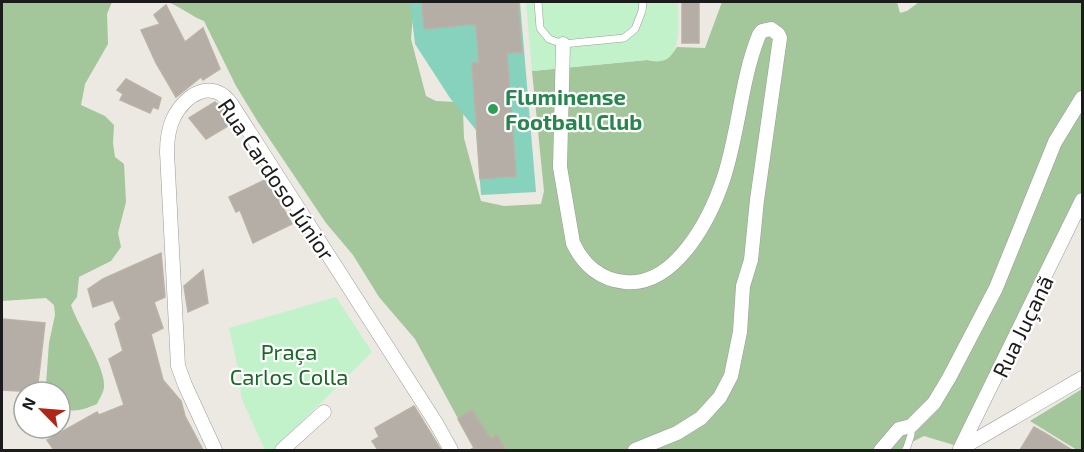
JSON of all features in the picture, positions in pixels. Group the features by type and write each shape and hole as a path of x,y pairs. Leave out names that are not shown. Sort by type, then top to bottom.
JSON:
{"street":[{"path":"563,44 560,167 573,243 590,268 607,278 627,282 648,279 666,270 683,253 698,232 716,199 725,174 759,35 771,29 780,38 757,200 751,260 743,286 740,333 731,376 720,398 701,418 677,433 635,450"},
{"name":"Rua Cardoso Júnior","path":"215,450 178,366 167,152 169,130 179,110 193,96 210,89 221,93 232,105 390,350 451,450"},
{"path":"881,450 899,429 911,426 939,394 996,288 1051,153 1066,123 1083,98"},
{"name":"Rua Juçanã","path":"960,450 1083,200"},
{"path":"960,450 1083,378"},
{"path":"282,450 324,412"}],"lane":[{"path":"538,2 540,28 549,39 563,44 624,38 635,29 643,2"},
{"path":"906,450 911,435 911,426"}],"green space":[{"path":"2,2 112,2 107,14 108,44 85,84 81,105 105,116 114,125 115,157 124,164 126,202 118,233 121,247 111,261 79,277 77,297 71,305 101,369 103,379 104,389 97,404 88,408 72,410 72,380 46,380 49,343 55,315 54,305 46,298 2,301"},
{"path":"168,2 412,2 411,39 426,96 436,101 456,102 463,110 464,138 481,201 504,206 541,204 544,191 532,71 661,60 671,55 677,47 705,48 722,2 897,2 900,13 919,2 1082,2 1082,194 957,446 924,436 900,450 475,450 415,339 379,297 353,255 326,223 258,122 236,86 204,21"},
{"name":"Fluminense Football Club","path":"410,2 520,2 536,192 481,195 476,130 450,98 415,44"},
{"path":"526,2 678,2 676,45 668,58 659,61 647,60 532,71"},
{"name":"Praça Carlos Colla","path":"336,297 372,352 273,450 265,450 241,397 240,377 229,328"},
{"path":"1082,389 1082,450 1077,450 1030,421"}],"building":[{"path":"422,2 518,2 522,52 507,53 516,176 480,179 472,63 479,63 476,24 424,29"},
{"path":"682,2 699,2 699,43 682,43"},
{"path":"166,5 185,42 203,28 220,69 203,80 201,77 176,97 156,63 141,30 160,24 154,15"},
{"path":"126,79 161,98 158,109 153,107 150,113 120,100 123,94 117,90"},
{"path":"215,102 225,110 233,123 206,139 189,118"},
{"path":"267,179 292,224 253,243 240,210 236,212 229,197"},
{"path":"161,253 165,297 154,302 163,328 151,334 163,380 181,401 185,416 203,450 54,450 47,440 72,440 72,426 97,412 99,415 124,405 109,359 123,351 115,324 121,319 113,300 93,307 88,289 103,279"},
{"path":"203,270 208,303 188,312 184,286"},
{"path":"2,319 45,323 38,380 12,380 12,391 2,390"},
{"path":"414,406 441,450 378,450 372,441 379,437 375,428"},
{"path":"472,410 491,439 497,435 506,450 470,450 474,448 458,419"},
{"path":"1034,427 1048,435 1072,450 1020,450"}],"place":[{"name":"Fluminense Football Club","path":"493,109"}]}
